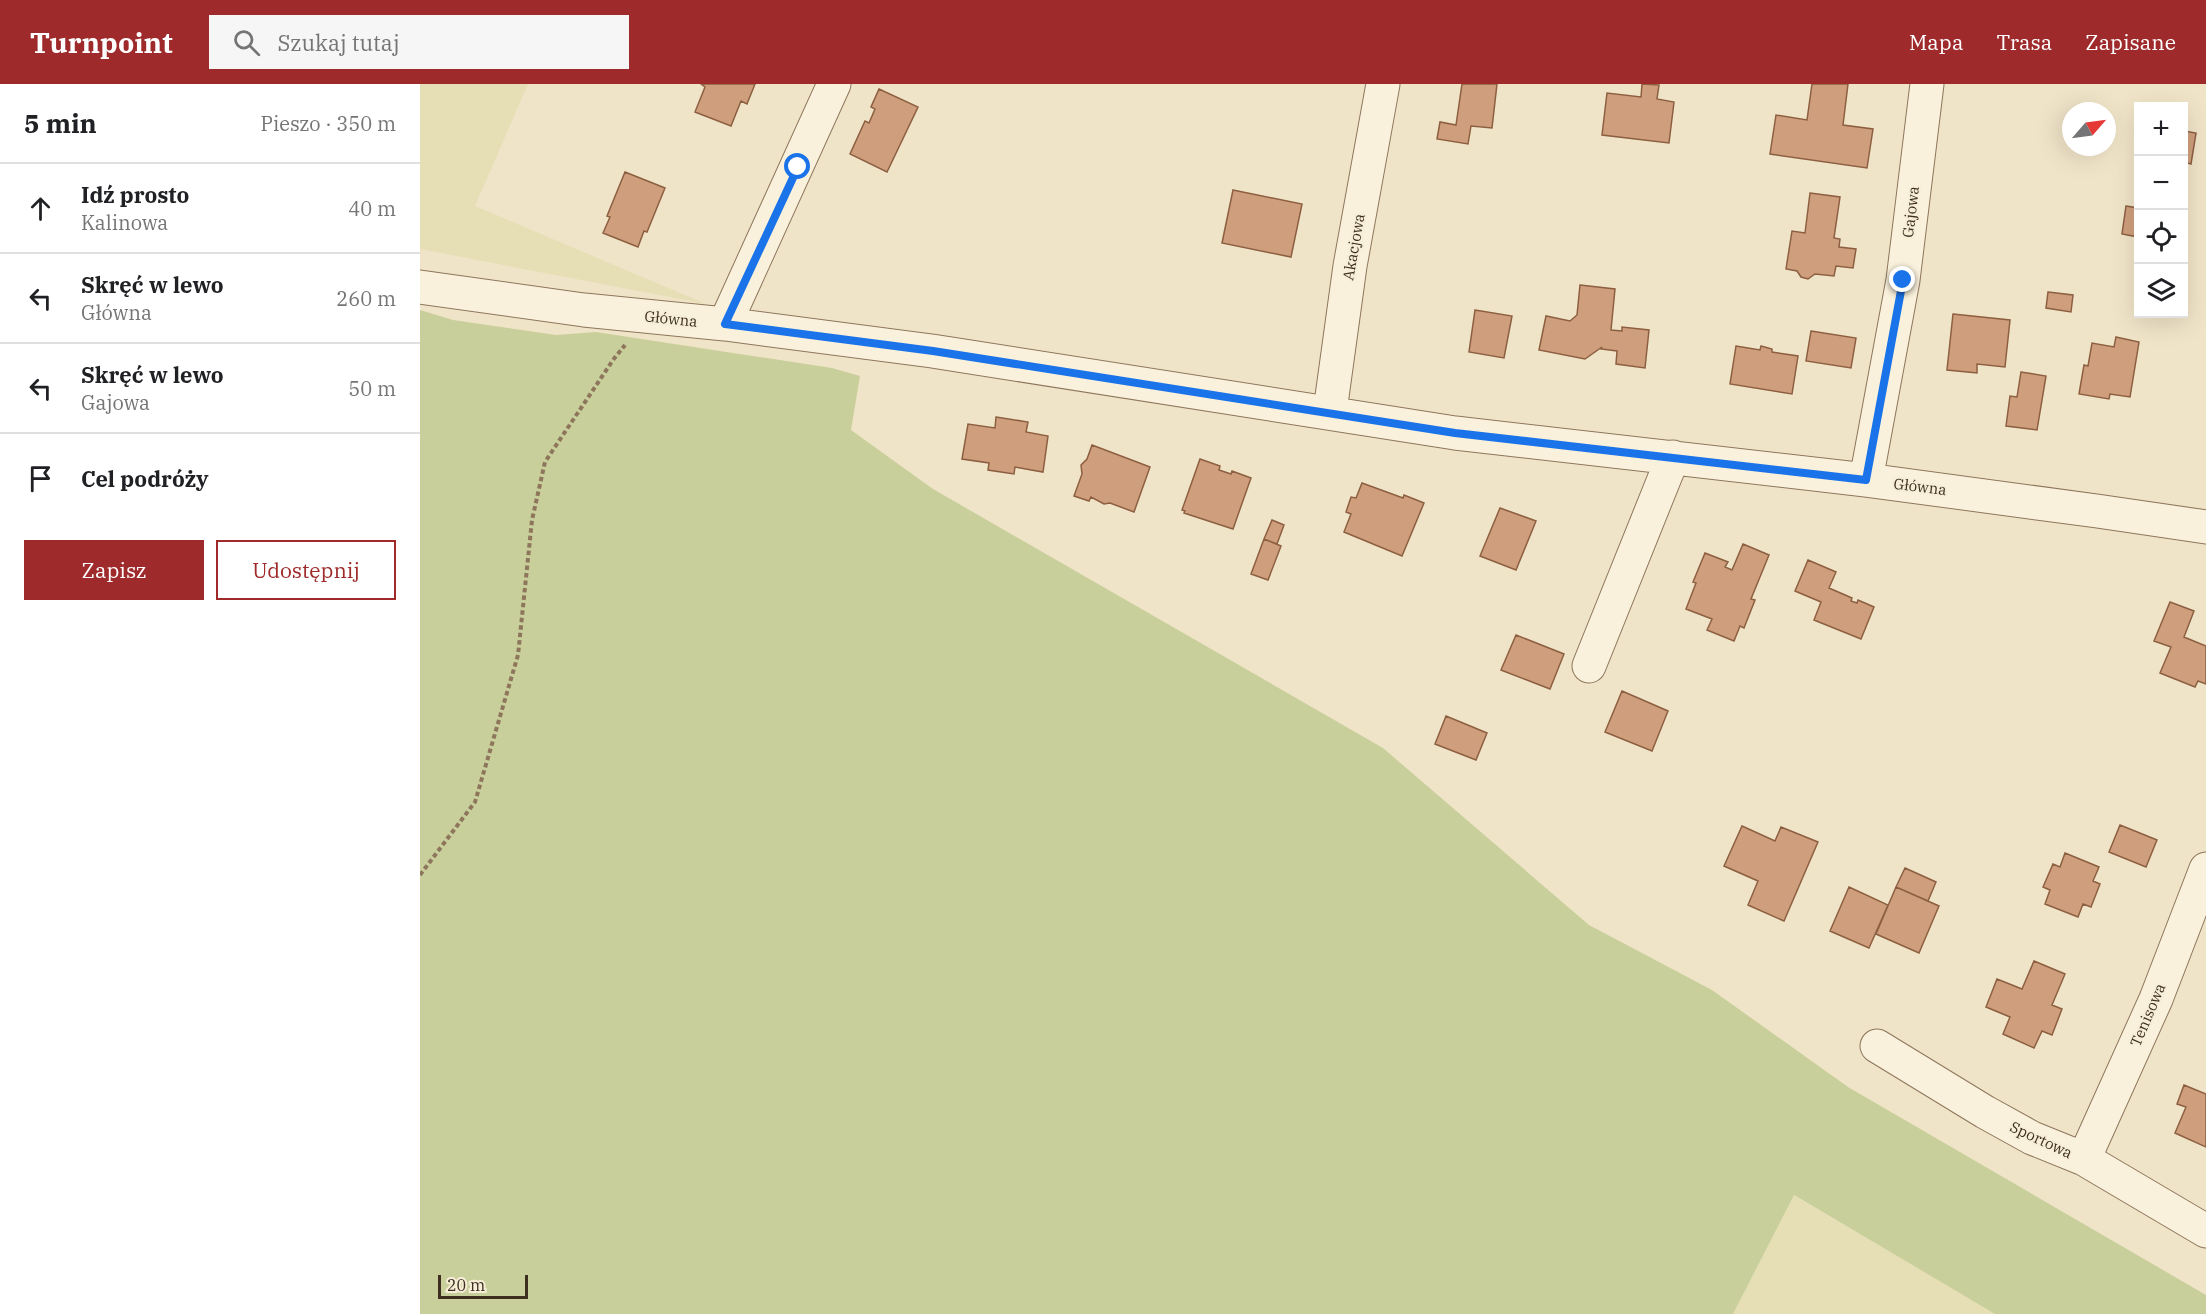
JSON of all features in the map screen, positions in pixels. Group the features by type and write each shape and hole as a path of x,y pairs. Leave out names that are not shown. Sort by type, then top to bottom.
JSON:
{"street":[{"path":"725,324 834,84"},
{"name":"Akacjowa","path":"1330,411 1350,266 1383,84"},
{"name":"Gajowa","path":"1866,480 1903,280 1927,84"},
{"name":"Główna","path":"420,287 933,351 1330,411 1455,433 1866,480 2206,527"},
{"path":"1589,666 1673,457"},
{"name":"Tenisowa","path":"2084,1159 2156,999 2206,869"},
{"name":"Sportowa","path":"1877,1046 2032,1138 2084,1159 2206,1231"}],"path":[{"path":"420,875 475,802 518,655 532,520 545,462 613,360 649,316"}],"shaded area":[{"path":"420,84 528,84 475,206 706,304 420,249"},
{"path":"1793,1195 1995,1314 1733,1314"}],"green space":[{"path":"420,310 453,320 556,335 596,332 832,368 860,376 851,430 933,489 1383,748 1589,925 1712,990 1848,1087 2206,1295 2206,1314 1995,1314 1794,1195 1733,1314 420,1314"}],"building":[{"path":"701,84 755,84 747,104 741,101 731,126 695,112 705,87"},
{"path":"1462,84 1497,84 1492,128 1471,126 1468,144 1437,139 1440,122 1456,125"},
{"path":"1642,84 1659,85 1657,99 1674,102 1669,143 1602,135 1607,93 1641,97"},
{"path":"1812,84 1848,84 1843,125 1873,129 1867,168 1770,154 1776,115 1807,120"},
{"path":"879,89 918,107 887,172 850,154 865,121 869,123 875,109 871,107"},
{"path":"2188,132 2196,133 2191,164 2188,163"},
{"path":"625,172 665,188 647,232 644,231 638,247 603,233 610,217 607,216"},
{"path":"1233,190 1302,204 1291,257 1222,243"},
{"path":"1810,193 1840,197 1834,238 1840,239 1839,247 1856,249 1853,268 1836,266 1834,276 1815,274 1808,279 1801,277 1797,271 1786,269 1792,231 1805,233"},
{"path":"2126,206 2134,207 2134,236 2122,234"},
{"path":"1580,285 1615,289 1611,330 1622,331 1622,327 1649,330 1645,368 1616,364 1617,351 1601,349 1602,347 1585,359 1539,350 1546,316 1570,321 1577,315"},
{"path":"2048,292 2073,295 2071,312 2046,308"},
{"path":"1475,310 1512,316 1504,358 1469,352"},
{"path":"1953,314 2010,320 2005,367 1977,364 1977,373 1947,370"},
{"path":"1811,331 1856,338 1851,368 1806,361"},
{"path":"2116,337 2139,342 2130,397 2110,394 2109,399 2079,394 2084,365 2088,366 2092,343 2114,347"},
{"path":"1736,346 1760,350 1761,346 1772,349 1772,352 1798,356 1792,394 1730,384"},
{"path":"2021,372 2046,376 2037,430 2006,426 2010,396 2017,397"},
{"path":"996,417 1028,422 1026,432 1048,436 1043,472 1015,467 1014,474 988,470 989,463 962,459 968,424 995,428"},
{"path":"1092,445 1150,467 1134,512 1110,503 1104,504 1091,497 1089,501 1074,496 1082,474 1081,465 1087,459"},
{"path":"1200,459 1220,466 1219,470 1231,474 1232,471 1251,478 1233,529 1184,513 1185,511 1182,510"},
{"path":"1362,483 1424,503 1402,556 1344,532 1351,514 1346,512 1351,497 1356,498"},
{"path":"1500,508 1536,521 1516,570 1480,556"},
{"path":"1272,520 1284,525 1277,544 1264,539"},
{"path":"1264,539 1281,546 1268,580 1251,574"},
{"path":"1743,544 1769,555 1751,599 1755,600 1744,628 1740,626 1734,641 1707,630 1712,619 1686,609 1696,583 1693,582 1705,553 1728,562 1725,567 1732,570"},
{"path":"1808,560 1836,572 1829,588 1852,598 1851,601 1857,603 1858,600 1874,607 1861,639 1814,620 1821,602 1795,591"},
{"path":"2170,602 2194,611 2184,637 2206,646 2206,684 2198,681 2195,687 2160,673 2171,647 2154,641"},
{"path":"1516,635 1564,654 1550,689 1501,670"},
{"path":"1622,691 1668,711 1652,751 1605,732"},
{"path":"1446,716 1487,733 1476,760 1435,744"},
{"path":"2120,825 2157,840 2146,867 2109,852"},
{"path":"1742,826 1775,841 1781,827 1818,842 1784,921 1748,905 1758,881 1724,866"},
{"path":"2065,853 2099,867 2093,881 2100,884 2091,907 2083,904 2078,917 2045,904 2050,890 2043,887 2053,864 2060,867"},
{"path":"1905,868 1936,882 1928,901 1896,887"},
{"path":"1849,887 1888,905 1869,948 1830,931"},
{"path":"1896,887 1939,906 1919,953 1876,934"},
{"path":"2034,961 2065,974 2052,1005 2062,1009 2052,1035 2042,1031 2034,1048 2003,1034 2010,1017 1986,1007 1997,979 2022,989"},
{"path":"2184,1085 2206,1094 2206,1147 2175,1133 2186,1107 2177,1104"}],"route":[{"path":"798,167 725,324 933,351 1330,411 1455,433 1866,480 1903,280"}]}
